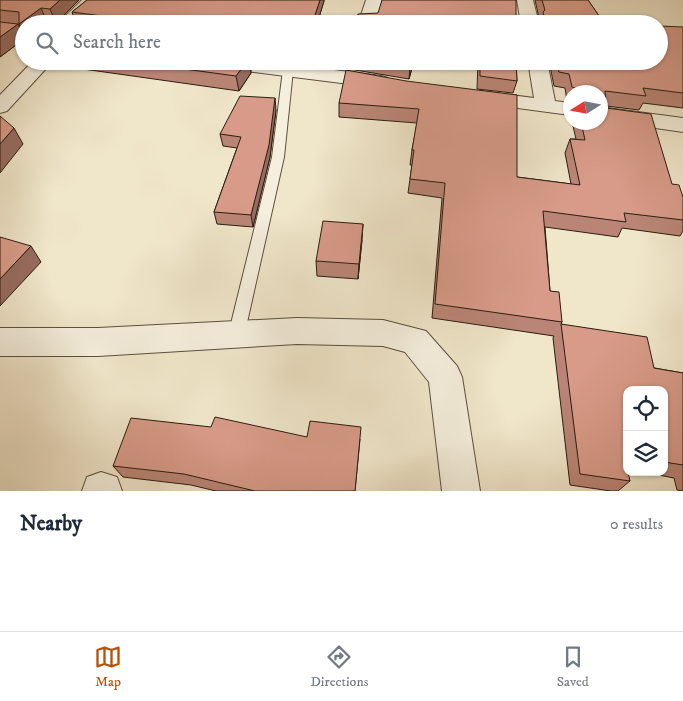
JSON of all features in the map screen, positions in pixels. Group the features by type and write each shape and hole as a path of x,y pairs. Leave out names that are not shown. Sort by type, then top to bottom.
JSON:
{"street":[{"path":"77,15 90,0"},
{"path":"370,15 374,0"},
{"path":"525,0 528,15"},
{"path":"0,107 35,70"},
{"path":"356,70 400,86"},
{"path":"539,70 546,106"},
{"path":"458,94 563,108"},
{"path":"608,114 683,125"},
{"path":"0,342 98,342 236,336 297,331 383,333 414,341 445,377 461,491"}],"lane":[{"path":"236,336 278,157 288,70"}],"building":[{"path":"0,0 60,0 50,9 41,8 31,15 19,15 19,12 0,10"},
{"path":"87,0 320,0 315,15 95,15 72,12"},
{"path":"382,0 516,0 516,15 358,15 378,13"},
{"path":"542,0 588,0 598,15 544,15 545,10"},
{"path":"0,22 15,24 15,26 0,37"},
{"path":"668,26 683,27 683,93 643,88 646,96 608,91 608,85 572,85 569,74 559,72 558,70 668,70"},
{"path":"192,70 240,70 236,76"},
{"path":"346,70 406,81 517,95 517,177 580,185 570,139 585,140 583,130 608,130 608,108 651,114 672,184 679,185 683,197 683,220 624,213 626,222 543,211 550,291 559,292 562,322 435,304 445,183 410,179 414,150 412,150 419,109 339,103"},
{"path":"480,70 516,70 517,81 480,76"},
{"path":"240,96 275,98 269,145 251,215 214,212 241,137 220,134"},
{"path":"0,116 14,128 0,144"},
{"path":"323,221 363,224 359,264 316,261"},
{"path":"0,237 31,246 0,279"},
{"path":"561,324 647,337 654,368 683,373 683,465 668,463 668,386 623,386 623,476 629,476 630,481 580,474"},
{"path":"215,417 307,437 310,421 361,427 355,491 255,491 184,474 113,466 131,418 211,427"}]}
